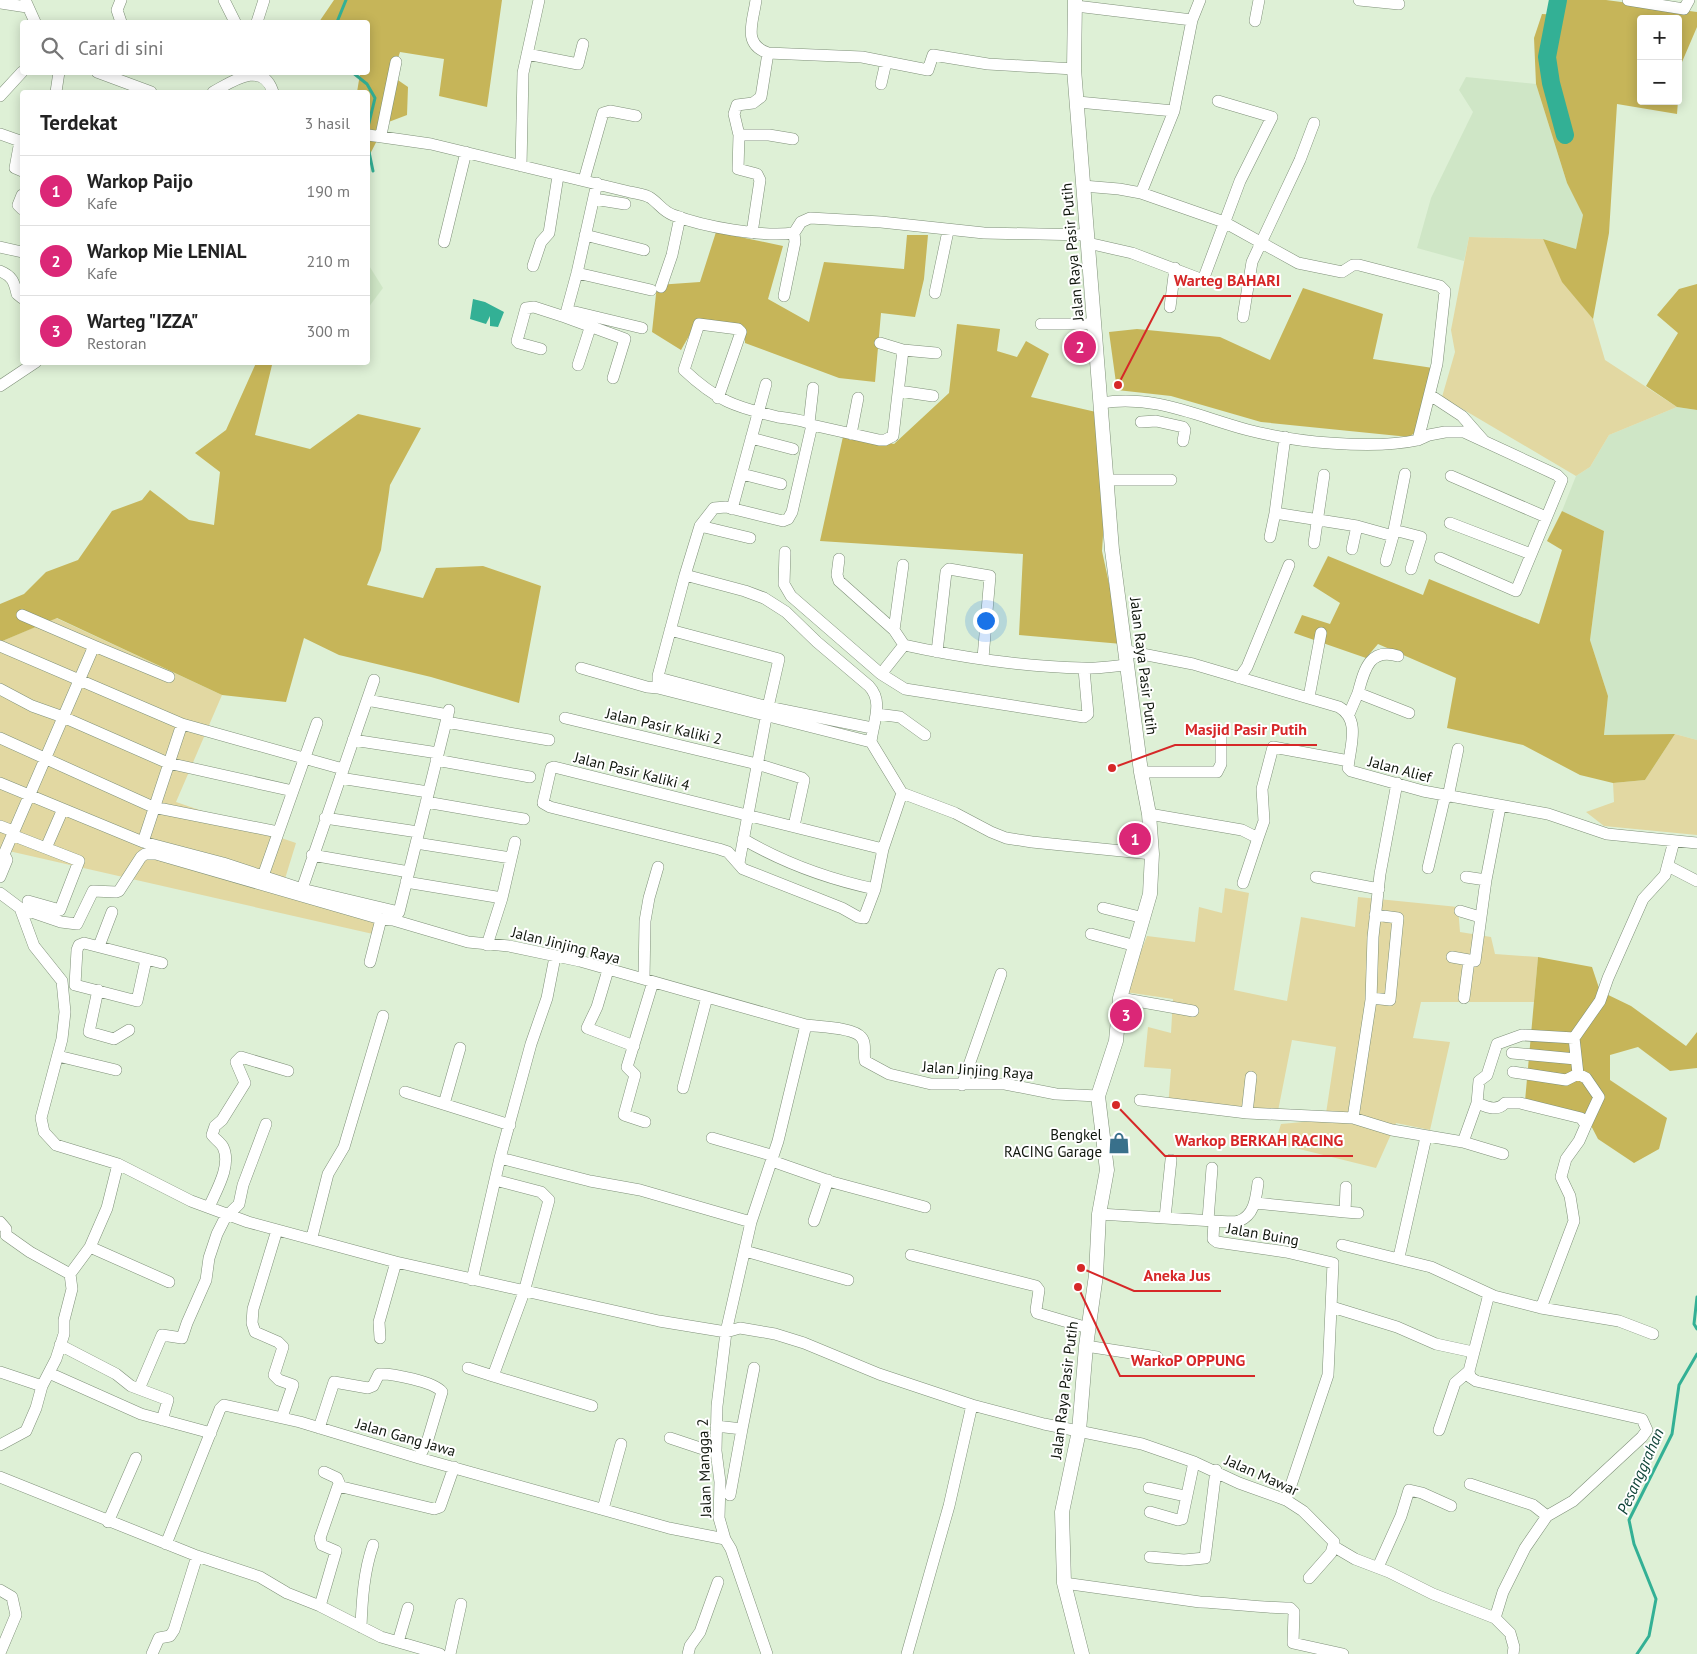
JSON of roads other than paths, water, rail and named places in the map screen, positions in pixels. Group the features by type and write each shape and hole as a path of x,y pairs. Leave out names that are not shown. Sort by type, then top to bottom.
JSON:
{"street":[{"path":"120,20 117,10 121,0"},
{"path":"224,0 234,20"},
{"path":"258,20 264,0"},
{"path":"521,166 522,88 539,0"},
{"path":"756,0 752,44 768,53 862,58 928,70 933,55 988,64 1074,69"},
{"path":"1141,193 1174,111 1192,20 1200,0"},
{"path":"1255,21 1259,0"},
{"path":"1359,0 1399,4"},
{"path":"1628,0 1684,9 1689,0"},
{"path":"0,3 26,4 34,20"},
{"path":"1075,3 1192,20"},
{"name":"Jalan Raya Pasir Putih","path":"1075,3 1074,69 1108,480 1112,550 1141,772 1149,814 1152,854 1150,894 1120,998 1116,1041 1098,1096 1107,1170 1099,1214 1096,1275 1086,1346 1079,1431 1062,1512 1064,1583 1082,1654"},
{"path":"528,54 578,64 583,44"},
{"path":"752,232 760,180 757,174 738,169 739,135 734,114 736,106 753,103 761,97 768,53"},
{"path":"381,136 396,62"},
{"path":"881,84 886,62"},
{"path":"0,96 20,74"},
{"path":"56,90 59,75"},
{"path":"107,75 146,90"},
{"path":"215,90 237,77 250,76 266,80 272,90"},
{"path":"784,296 795,242 794,233 802,222 810,218 881,222 948,231 1088,239 1175,268 1203,280 1240,181 1272,117 1218,101"},
{"path":"1078,102 1174,111"},
{"path":"584,180 603,113 610,111 636,116"},
{"path":"1243,317 1252,262 1262,244 1314,123"},
{"path":"0,134 20,141 15,168 20,170"},
{"path":"370,135 466,152 558,176 584,180 648,196 664,211 680,217 752,232 778,235 794,233"},
{"path":"739,135 769,135 793,139"},
{"path":"444,242 466,152"},
{"path":"533,266 541,242 549,233 558,176"},
{"path":"566,313 597,183"},
{"path":"1083,186 1119,188 1141,193 1224,222 1298,263 1342,272 1353,265 1359,265 1444,288 1446,291 1440,347 1418,440"},
{"path":"594,199 626,204"},
{"path":"577,273 656,288 672,255 680,217"},
{"path":"935,293 948,231"},
{"path":"585,235 644,250"},
{"path":"0,247 20,252"},
{"path":"1170,307 1175,268"},
{"path":"0,271 9,274 14,282 17,294 20,296"},
{"path":"541,349 518,343 517,340 526,308 534,307 642,328"},
{"path":"566,313 590,328 625,339 613,378"},
{"path":"718,398 741,332 738,329 699,324 684,370 702,387 718,398 728,404 758,412 885,440 893,436 903,350"},
{"path":"1042,324 1095,324"},
{"path":"578,365 590,328"},
{"path":"880,343 903,350 936,353"},
{"path":"0,386 32,365"},
{"path":"732,509 766,384"},
{"path":"658,683 670,630 700,526 714,508 732,509 783,521 788,519 792,512 810,424 813,388"},
{"path":"899,391 933,396"},
{"path":"1430,395 1462,416 1480,433 1485,442"},
{"path":"851,434 858,398"},
{"path":"1101,403 1128,400 1159,403 1250,431 1348,444 1390,444 1418,440 1429,435 1445,432 1464,432 1561,478 1557,496 1546,517 1517,589 1513,591 1440,558"},
{"path":"1156,421 1159,403"},
{"path":"1141,422 1156,421 1183,427 1185,430 1183,441"},
{"path":"1270,536 1285,437"},
{"path":"751,438 793,449"},
{"path":"742,474 781,484"},
{"path":"1386,561 1406,474"},
{"path":"1314,543 1324,475"},
{"path":"1451,476 1546,517"},
{"path":"1108,480 1171,480"},
{"path":"1275,512 1421,537 1411,569"},
{"path":"1450,523 1531,554"},
{"path":"700,526 750,538"},
{"path":"1352,549 1357,526"},
{"path":"785,552 784,584 787,591 895,685 917,693 1084,717 1088,714 1084,669"},
{"path":"839,559 836,575 839,581 894,630 904,645 937,652 1034,665 1084,669 1127,658 1164,657 1309,697 1339,707 1349,714 1366,666 1371,660 1388,653 1398,656"},
{"path":"894,630 903,565"},
{"path":"1239,678 1247,667 1289,565"},
{"path":"937,652 947,570 949,569 990,576 984,658"},
{"path":"685,575 764,598 786,612 817,642 871,688 876,694 877,714 872,728 871,742 902,793 955,814 1006,838 1152,854"},
{"path":"22,615 169,678"},
{"path":"670,630 778,658 779,662 767,711 739,863 744,869 864,918 875,889 883,848 902,793"},
{"path":"1309,697 1322,633"},
{"path":"881,674 904,645"},
{"path":"0,646 182,724 305,759 341,773 427,797 524,819"},
{"path":"0,877 8,860 2,855 94,646"},
{"path":"581,668 647,687 658,683 767,711 871,742"},
{"path":"302,889 312,855 374,680"},
{"path":"0,689 32,706 63,717 168,763 292,791"},
{"path":"1358,693 1409,713"},
{"path":"367,700 447,715 550,740"},
{"path":"767,711 872,728"},
{"path":"877,714 900,718 925,735"},
{"name":"Jalan Alief","path":"1349,714 1353,724 1348,768 1351,771 1446,796 1548,814 1607,834 1697,843"},
{"path":"370,962 407,877 447,715"},
{"name":"Jalan Pasir Kaliki 2","path":"565,718 757,764 804,780 794,826"},
{"path":"262,876 305,759 316,723"},
{"path":"143,842 182,724"},
{"path":"1141,772 1216,772 1221,764 1221,736"},
{"path":"0,738 154,807 278,832"},
{"path":"353,740 530,777"},
{"path":"1243,883 1264,821 1262,789 1273,747 1349,761"},
{"path":"1428,868 1458,749"},
{"name":"Jalan Pasir Kaliki 4","path":"739,863 728,852 719,849 550,807 543,803 551,768 554,767 883,848"},
{"path":"0,783 143,842 183,851 391,917"},
{"path":"1353,1118 1371,998 1375,915 1397,783"},
{"path":"1452,957 1475,961 1486,880 1500,807"},
{"path":"46,848 63,809"},
{"path":"1149,814 1242,830 1258,838"},
{"path":"325,818 511,858"},
{"path":"0,826 46,848 79,860 60,910 24,904 0,892"},
{"path":"743,839 782,860 848,884 875,889"},
{"path":"1578,1074 1574,1038 1600,1001 1608,978 1643,899 1665,876 1674,841"},
{"path":"487,946 502,898 515,842"},
{"name":"Jalan Jinjing Raya","path":"24,904 61,922 77,924 93,891 119,891 136,863 145,854 150,853 391,917 468,942 487,946 493,943 510,946 608,970 806,1025 839,1029 862,1037 866,1061 889,1074 931,1084 1005,1084 1056,1094 1098,1096"},
{"path":"312,855 502,898"},
{"path":"1668,866 1697,881"},
{"path":"645,1122 624,1115 635,1075 627,1068 634,1046 648,981 645,921 658,867"},
{"path":"1316,877 1379,889"},
{"path":"1466,877 1486,880"},
{"path":"24,904 34,946 62,981 75,976"},
{"path":"1103,908 1144,918"},
{"path":"1460,911 1480,918"},
{"path":"98,946 112,912"},
{"path":"1371,998 1390,1000 1398,918 1375,915"},
{"path":"1092,934 1136,946"},
{"path":"146,960 137,1002 76,985 77,950 79,945 84,943 162,963"},
{"path":"472,1280 500,1158 531,1044 547,998 555,957"},
{"path":"1464,998 1469,960"},
{"path":"608,970 597,1007 587,1028 634,1046"},
{"path":"962,1085 1001,974"},
{"name":"Jalan Mawar","path":"62,981 65,1023 58,1056 42,1108 41,1126 44,1132 56,1144 65,1149 118,1164 209,1208 277,1230 396,1262 659,1322 726,1332 740,1328 775,1334 804,1343 879,1374 972,1405 1142,1444 1216,1470 1239,1483 1286,1500 1303,1511 1334,1542 1333,1546 1355,1559 1433,1594 1495,1618"},
{"path":"98,990 89,1032 114,1039 129,1030"},
{"path":"683,1088 707,997"},
{"path":"1120,998 1193,1011"},
{"path":"312,1238 328,1174 344,1147 383,1016"},
{"name":"Jalan Mangga 2","path":"766,1652 762,1633 731,1549 725,1539 718,1509 720,1482 716,1451 716,1426 726,1332 751,1222 778,1140 806,1025"},
{"path":"1463,1142 1477,1103 1480,1081 1487,1074 1497,1044 1522,1035 1574,1038"},
{"path":"444,1104 460,1048"},
{"path":"1512,1053 1576,1059"},
{"path":"58,1056 116,1070"},
{"path":"209,1208 222,1176 225,1160 223,1147 212,1135 214,1126 222,1120 245,1083 236,1062 241,1057 288,1071"},
{"path":"1513,1072 1566,1080 1578,1074"},
{"path":"1541,1308 1574,1221 1570,1196 1561,1177 1563,1168 1566,1158 1579,1141 1599,1097 1586,1078 1578,1074"},
{"path":"1247,1113 1251,1077"},
{"path":"405,1092 510,1125"},
{"path":"1140,1100 1247,1113 1353,1118 1426,1137 1463,1142 1503,1154"},
{"path":"1477,1103 1493,1109 1501,1107 1505,1103 1520,1103 1582,1118 1586,1125"},
{"path":"139,1389 162,1335 182,1338 206,1280 209,1258 217,1234 228,1214 239,1204 243,1185 266,1124"},
{"path":"1399,1257 1426,1137"},
{"path":"712,1138 828,1180 925,1207"},
{"path":"500,1158 590,1181 640,1190 751,1222"},
{"path":"1164,1218 1171,1160"},
{"path":"0,1444 26,1431 42,1386 60,1345 72,1289 70,1274 90,1247 106,1208 118,1164"},
{"path":"1212,1168 1211,1221 1238,1221 1248,1214 1256,1203 1258,1183"},
{"path":"493,1376 524,1292 549,1200 541,1192 495,1180"},
{"path":"814,1221 828,1180"},
{"path":"1345,1212 1346,1187"},
{"path":"1256,1203 1358,1213"},
{"name":"Jalan Buing","path":"1099,1214 1211,1221 1213,1239 1217,1242 1286,1252 1333,1262 1330,1281 1332,1307"},
{"path":"0,1222 6,1229 3,1240 30,1252 70,1274"},
{"path":"277,1230 256,1300 252,1323 255,1332 278,1342 283,1347 274,1375 279,1380 293,1385 282,1417"},
{"path":"1342,1245 1399,1257 1431,1267 1489,1294 1541,1308 1619,1321 1653,1334"},
{"path":"90,1247 169,1282"},
{"path":"746,1250 848,1280"},
{"path":"911,1255 1036,1286 1040,1290 1037,1313 1088,1328"},
{"path":"380,1338 379,1322 396,1262"},
{"path":"1489,1294 1473,1352 1469,1371 1470,1377 1476,1381 1642,1419 1646,1430 1642,1437 1584,1491 1547,1516 1521,1556 1503,1592 1495,1618 1510,1633 1514,1647 1513,1654"},
{"path":"1286,1500 1328,1375 1332,1307 1397,1327 1436,1344 1473,1352"},
{"path":"60,1345 116,1374 126,1384 168,1400 162,1420"},
{"path":"1086,1346 1157,1357"},
{"path":"468,1368 592,1406"},
{"path":"730,1495 754,1368"},
{"path":"1439,1430 1455,1383 1469,1371"},
{"path":"0,1372 42,1386"},
{"path":"49,1373 141,1414 211,1433"},
{"path":"319,1428 334,1382 368,1388 373,1386 379,1374 388,1373 428,1384 439,1388 442,1392 428,1439 419,1458"},
{"name":"Jalan Gang Jawa","path":"166,1544 220,1410 224,1405 282,1417 419,1458 669,1528 725,1539"},
{"path":"907,1654 949,1506 972,1405"},
{"path":"716,1426 742,1429"},
{"path":"670,1438 703,1449 716,1451"},
{"path":"603,1509 621,1444"},
{"path":"108,1522 136,1458"},
{"path":"1150,1512 1178,1520 1182,1519 1185,1496 1194,1462"},
{"path":"340,1485 434,1509 440,1507 454,1467"},
{"path":"1150,1557 1184,1560 1205,1558 1216,1470"},
{"path":"324,1472 337,1478 340,1485"},
{"path":"0,1477 108,1522 197,1556 260,1577 287,1593 320,1606 380,1637 434,1653"},
{"path":"1470,1484 1533,1505 1547,1516"},
{"path":"320,1606 336,1551 322,1545 320,1538 337,1488 340,1485"},
{"path":"1149,1488 1185,1496"},
{"path":"1378,1568 1401,1516 1409,1490 1422,1493 1452,1506"},
{"path":"361,1627 363,1595 369,1556 373,1545"},
{"path":"1309,1578 1331,1553 1333,1546"},
{"path":"152,1654 159,1638 170,1636 174,1630 197,1556"},
{"path":"688,1654 690,1646 700,1632 718,1582"},
{"path":"1064,1583 1200,1602 1290,1608 1294,1612 1292,1640 1297,1645 1305,1650 1343,1654"},
{"path":"0,1590 12,1597 16,1615 0,1653"},
{"path":"450,1654 462,1604"},
{"path":"398,1642 408,1608"}],"water":[{"path":"473,299 485,302 504,312 498,327 490,326 490,316 486,324 470,319"}],"waterway":[{"path":"338,20 346,0"},
{"path":"1558,0 1547,57 1551,83 1565,135"},
{"path":"356,75 367,84 375,98 370,119"},
{"path":"370,157 373,171"},
{"name":"Pesanggrahan","path":"1697,1297 1694,1324 1697,1329"},
{"name":"Pesanggrahan","path":"1637,1654 1649,1636 1656,1599 1634,1544 1629,1520 1672,1434 1679,1385 1697,1354"}],"place":[{"name":"Warkop Mie LENIAL","path":"1080,347"},
{"name":"Warteg BAHARI","path":"1118,385"},
{"name":"Masjid Pasir Putih","path":"1112,768"},
{"name":"Warkop Paijo","path":"1135,839"},
{"name":"Warteg \"IZZA\"","path":"1126,1015"},
{"name":"Warkop BERKAH RACING","path":"1116,1105"},
{"name":"Bengkel RACING Garage","path":"1119,1143"},
{"name":"Aneka Jus","path":"1081,1268"},
{"name":"WarkoP OPPUNG","path":"1078,1287"}]}
